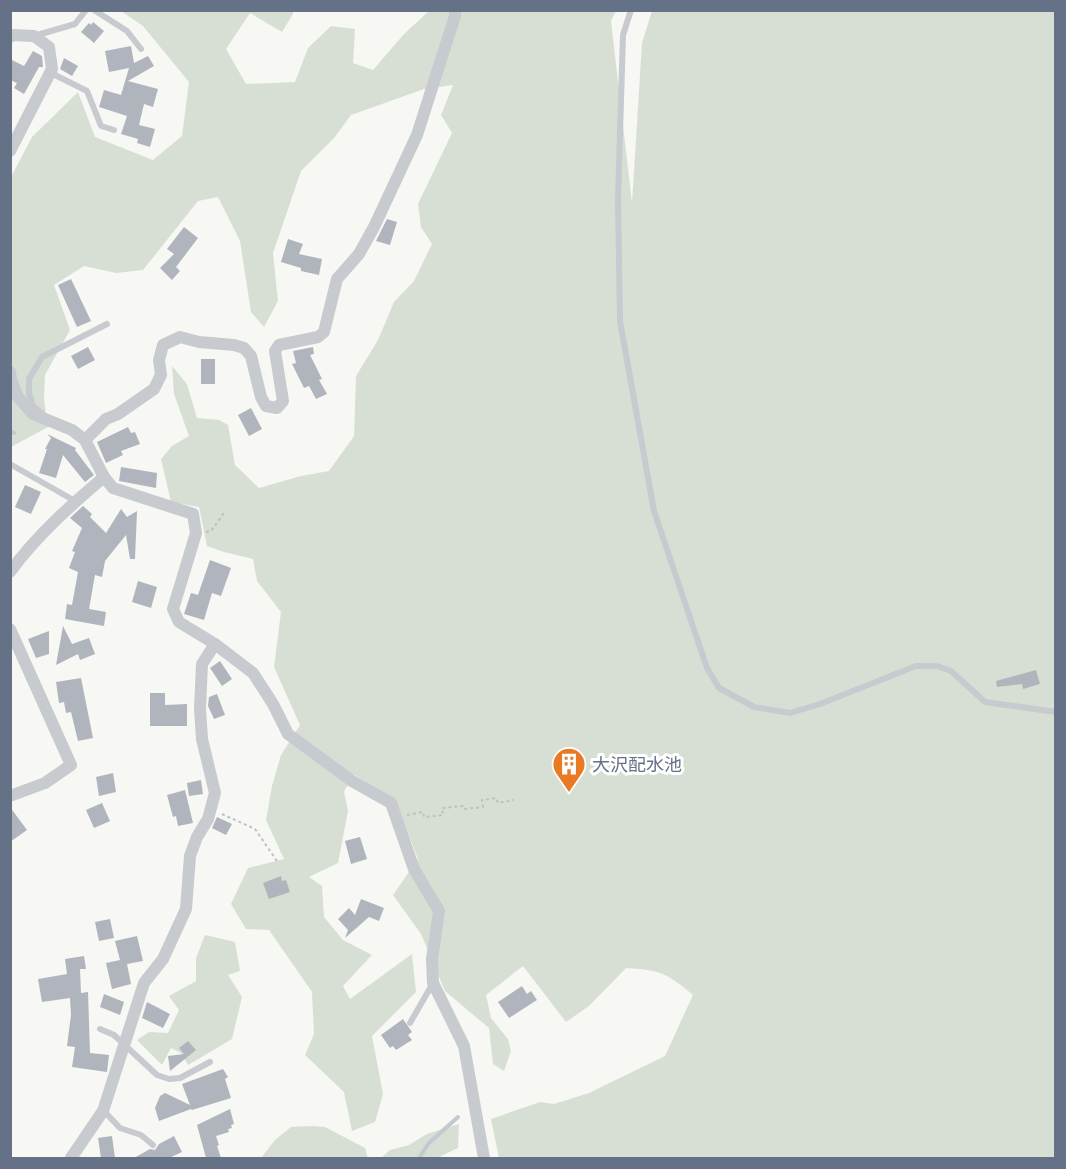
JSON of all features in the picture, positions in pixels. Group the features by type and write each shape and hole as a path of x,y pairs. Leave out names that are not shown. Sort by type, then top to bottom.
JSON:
{"street":[{"path":"85,440 106,419 118,414 154,389 161,375 159,360 163,345 180,337 244,348 251,356 261,397 266,406 278,408 283,401 275,351 279,345 318,337 324,332 337,279 358,254 374,227 417,135 455,10"},
{"path":"10,37 13,35 34,36 49,47 52,69 10,151"},
{"path":"10,372 18,397 33,414 72,430 85,440 104,477 113,488 194,514 196,533 173,609 179,622 215,644 253,673 273,704 288,734 352,781 391,803 414,869 439,912 432,958 433,983 464,1046 484,1158"},
{"path":"10,572 25,551 104,477"},
{"path":"10,629 71,765 45,783 10,796"},
{"path":"71,1158 103,1111 144,983 163,959 186,909 190,856 196,837 208,819 215,793 202,739 200,709 202,664 215,644"}],"lane":[{"path":"34,36 75,24 86,10"},
{"path":"94,10 127,32 141,49"},
{"path":"631,10 623,35 618,199 620,321 654,511 707,668 719,688 754,707 790,713 820,704 916,666 937,666 951,672 985,702 1056,712"},
{"path":"51,73 87,91 101,126 114,130"},
{"path":"52,422 33,406 29,393 29,379 42,357 107,324"},
{"path":"10,464 76,501"},
{"path":"410,1023 433,983"},
{"path":"100,1029 126,1043 157,1075 169,1079 180,1078 210,1062"},
{"path":"103,1111 120,1128 141,1136 153,1145"}],"path":[{"path":"196,533 211,531 224,513"},
{"path":"395,817 423,812 424,817 443,815 442,808 483,807 482,800 496,798 498,803 514,800"},
{"path":"211,808 255,829 277,861"}],"shaded area":[{"path":"121,11 293,11 282,32 250,13 226,49 246,84 295,82 308,48 331,26 355,29 353,63 373,70 404,34 429,11 616,11 611,21 632,203 642,43 652,11 1055,11 1055,1158 499,1158 491,1119 540,1102 554,1104 589,1093 665,1056 693,995 662,974 626,968 589,1006 566,1022 523,966 486,995 491,1018 508,1039 511,1051 504,1071 493,1064 489,1028 445,991 421,934 393,895 418,859 396,802 355,775 344,791 348,811 338,863 309,877 322,886 324,917 343,940 372,955 343,986 350,999 412,954 416,992 372,1036 383,1094 375,1122 352,1131 344,1092 305,1055 314,1034 312,992 269,930 246,929 231,904 248,868 284,859 266,820 281,755 300,725 274,667 281,612 257,581 253,559 207,546 199,507 171,502 161,459 172,446 189,436 174,394 172,366 187,384 197,418 219,420 228,425 235,465 259,488 329,471 354,436 356,376 378,340 394,302 414,281 432,244 421,227 418,204 452,133 441,115 453,85 424,89 351,115 334,138 301,171 273,253 278,301 264,327 251,312 240,241 218,197 198,201 143,270 116,273 84,266 54,285 70,330 45,375 44,400 48,427 11,447 11,177 32,137 78,92 95,137 153,160 182,136 189,82 143,26"},
{"path":"205,935 235,942 240,971 228,975 242,997 232,1039 188,1065 181,1053 171,1048 162,1065 137,1040 149,1032 168,1033 179,1010 169,996 196,981 196,958"},
{"path":"459,1124 458,1148 440,1158 381,1158 390,1150 409,1145 427,1134"},
{"path":"291,1127 325,1127 365,1148 368,1158 261,1158 275,1140"}],"building":[{"path":"93,22 104,31 94,43 81,32"},
{"path":"131,46 134,63 148,56 154,66 128,81 158,89 153,107 144,104 139,125 155,129 150,147 137,143 138,139 121,134 127,116 99,107 104,90 121,95 129,68 109,72 105,51"},
{"path":"33,51 42,56 43,67 39,67 24,94 14,88 17,83 10,80 10,59 24,66"},
{"path":"64,58 78,66 72,76 60,69"},
{"path":"387,219 397,222 390,245 376,241"},
{"path":"184,227 198,238 176,267 180,271 172,280 160,268 174,254 167,249"},
{"path":"288,239 303,244 299,254 322,259 319,275 301,271 301,268 281,262"},
{"path":"71,279 91,321 77,327 58,285"},
{"path":"88,347 95,360 78,369 71,356"},
{"path":"313,347 314,354 310,355 327,394 316,399 309,386 304,388 292,364 296,363 293,351"},
{"path":"201,359 215,359 215,384 201,384"},
{"path":"251,408 262,429 249,436 238,415"},
{"path":"128,427 131,433 135,432 140,444 121,451 123,455 106,463 97,442"},
{"path":"47,434 76,448 75,450 94,475 85,482 63,455 56,478 39,473 47,449 45,449 51,438"},
{"path":"121,467 157,473 156,488 119,481"},
{"path":"25,485 41,492 31,514 15,507"},
{"path":"83,506 92,514 90,517 106,533 121,509 127,517 137,511 135,559 130,559 126,535 105,561 102,577 95,575 89,609 106,612 104,626 65,619 67,604 72,605 78,572 69,568 75,552 72,551 82,528 70,518"},
{"path":"210,560 231,568 221,596 212,593 204,620 184,614 191,593 198,595"},
{"path":"138,581 157,587 151,608 132,602"},
{"path":"63,626 72,644 89,638 95,654 80,660 78,654 56,665"},
{"path":"49,631 49,654 36,658 28,639"},
{"path":"220,661 232,679 222,686 210,668"},
{"path":"1036,670 1040,684 1023,689 1022,684 997,687 996,681"},
{"path":"81,678 93,738 78,741 71,712 66,713 64,702 59,703 56,682"},
{"path":"150,693 165,693 165,705 187,704 187,726 150,726"},
{"path":"217,694 225,715 214,719 208,706 209,697"},
{"path":"113,773 116,792 99,796 96,777"},
{"path":"201,780 203,794 189,796 187,783"},
{"path":"185,790 193,823 178,826 167,795"},
{"path":"102,803 110,821 94,828 86,810"},
{"path":"10,807 27,830 10,842"},
{"path":"217,817 232,824 226,835 212,828"},
{"path":"360,837 367,859 351,864 345,841"},
{"path":"281,876 282,881 286,880 290,892 269,899 263,883"},
{"path":"361,899 384,908 379,921 369,917 345,938 348,930 338,919 349,908 355,915"},
{"path":"110,919 114,938 99,941 95,922"},
{"path":"137,936 143,961 127,964 131,984 112,989 106,963 120,960 115,941"},
{"path":"84,956 86,969 80,969 81,993 88,992 90,1053 109,1055 107,1072 72,1067 75,1047 67,1046 71,1015 70,998 42,1002 38,979 67,974 65,959"},
{"path":"522,986 527,994 531,991 537,1000 509,1018 498,1002"},
{"path":"104,994 124,1002 120,1015 100,1007"},
{"path":"147,1002 170,1014 163,1028 142,1018"},
{"path":"403,1019 412,1032 408,1035 412,1040 396,1050 393,1046 390,1048 381,1035"},
{"path":"188,1041 196,1050 170,1071 168,1056 184,1054 179,1048"},
{"path":"223,1069 228,1077 225,1079 231,1098 159,1121 155,1108 160,1096 165,1093 190,1105 182,1084"},
{"path":"230,1109 234,1124 231,1125 232,1128 228,1129 229,1132 216,1136 221,1158 206,1158 197,1125"},
{"path":"112,1136 115,1158 101,1158 98,1138"},
{"path":"174,1136 182,1152 169,1158 134,1158 150,1149 155,1150 159,1144"}],"waterway":[{"path":"10,430 14,433"},
{"path":"419,1158 429,1143 458,1117"}],"place":[{"name":"大沢配水池","path":"569,793"}]}
